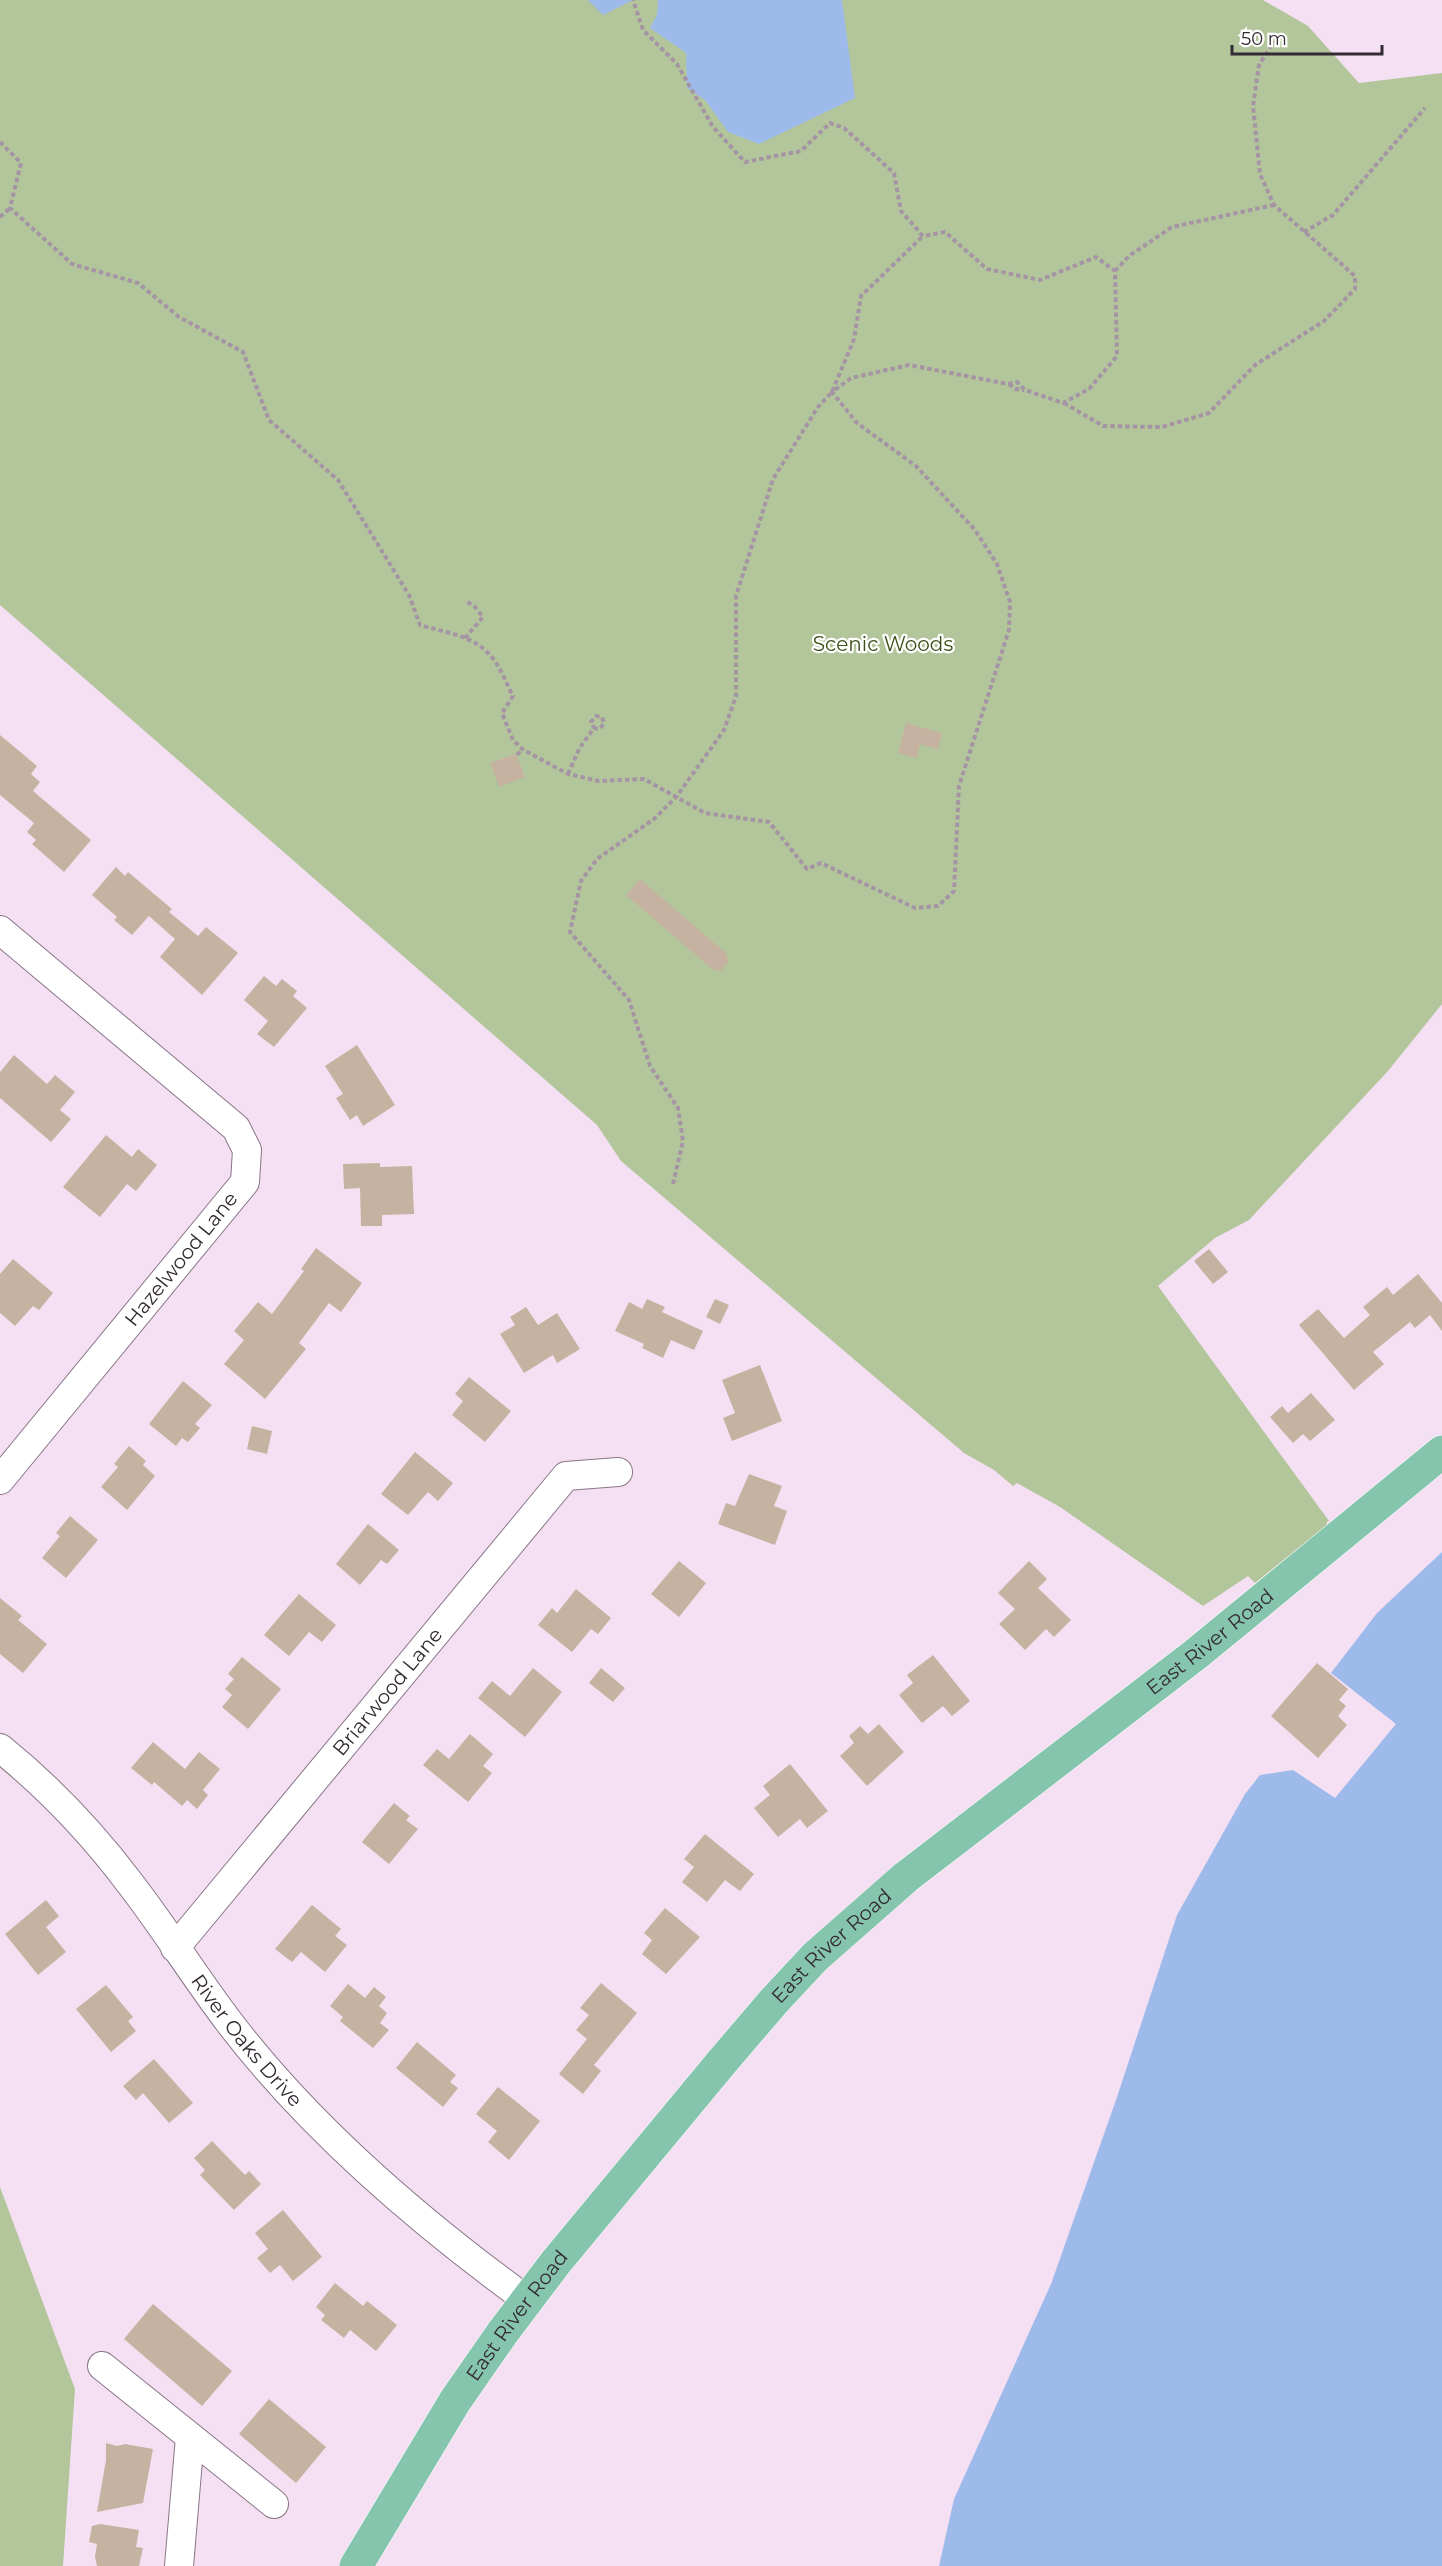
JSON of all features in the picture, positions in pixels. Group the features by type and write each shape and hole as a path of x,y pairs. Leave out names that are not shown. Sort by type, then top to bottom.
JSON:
{"main road":[{"name":"East River Road","path":"356,2566 455,2401 527,2300 766,2010 815,1957 859,1916 978,1820 1196,1654 1442,1452"}],"street":[{"name":"Hazelwood Lane","path":"0,930 236,1128 247,1150 245,1182 0,1480"},
{"name":"Briarwood Lane","path":"176,1948 566,1476 618,1472"},
{"name":"River Oaks Drive","path":"0,1748 72,1816 111,1860 230,2023 277,2080 330,2136 460,2249 527,2300"},
{"path":"102,2366 274,2504"},
{"path":"179,2566 190,2436"}],"path":[{"path":"633,0 643,30 677,64 713,127 745,162 801,151 830,123 844,128 894,173 901,211 923,236"},
{"path":"673,1184 683,1141 678,1108 650,1066 629,1000 570,932 581,881 597,859 654,819 677,796 724,730 736,696 736,596 773,479 818,407 832,392 851,378 909,365 1008,384 1017,382 1025,390 1063,403 1103,426 1162,427 1209,413 1255,365 1324,321 1355,289 1355,276 1274,205 1260,174 1253,106 1259,65 1274,41"},
{"path":"1304,232 1333,215 1425,108"},
{"path":"0,142 21,163 10,207 0,217"},
{"path":"1063,403 1089,388 1117,356 1115,272 1129,256 1172,227 1274,205"},
{"path":"10,207 72,264 138,283 179,317 243,352 269,420 338,480 409,595 420,625 465,638 480,645 491,655 513,696 502,713 513,740 522,749 568,774 599,781 644,779 705,813 769,822 807,869 821,862 915,908 938,906 954,891 959,786 1010,630 1010,602 997,564 975,530 916,466 857,423 832,392"},
{"path":"832,392 854,339 861,296 923,236 945,232 987,269 1040,280 1096,257 1115,272"},
{"path":"465,600 483,617 465,638"},
{"path":"568,774 579,749 594,728"},
{"path":"517,755 522,749"}],"green space":[{"name":"Scenic Woods","path":"0,0 1263,0 1308,26 1359,83 1442,73 1442,1004 1388,1071 1249,1220 1215,1238 1158,1286 1329,1521 1326,1523 1328,1525 1255,1583 1248,1576 1203,1606 1060,1507 1017,1483 1013,1486 994,1470 964,1453 621,1161 597,1125 0,605"},
{"path":"0,2187 75,2389 63,2566 0,2566"}],"water":[{"path":"588,0 633,0 603,15"},
{"path":"658,0 842,0 855,98 759,144 728,132 705,100 687,88 686,53 650,28 657,15"},
{"path":"1442,1552 1442,2566 939,2566 954,2499 1051,2284 1116,2100 1177,1915 1245,1794 1260,1775 1293,1770 1335,1798 1396,1724 1331,1673 1377,1613"}],"building":[{"path":"906,723 942,733 938,749 920,744 917,758 898,753"},
{"path":"0,735 37,766 31,774 40,782 33,791 91,840 64,872 32,844 36,840 27,832 34,823 0,795"},
{"path":"516,754 525,777 499,787 490,763"},
{"path":"116,867 125,876 128,872 172,909 169,912 198,936 206,927 238,953 202,995 160,957 175,939 149,916 132,935 114,920 117,917 92,895"},
{"path":"640,879 726,953 729,962 721,971 712,969 626,895"},
{"path":"264,976 276,986 282,979 297,991 293,996 307,1008 274,1047 257,1034 268,1021 244,1000"},
{"path":"357,1045 395,1105 363,1126 357,1115 350,1120 336,1098 343,1094 325,1066"},
{"path":"14,1055 47,1084 55,1075 75,1092 60,1110 71,1119 51,1142 0,1098 0,1072"},
{"path":"106,1135 132,1157 138,1149 157,1165 136,1191 127,1184 100,1217 63,1187"},
{"path":"380,1163 380,1167 412,1166 414,1214 382,1215 382,1226 361,1226 360,1188 344,1189 343,1164"},
{"path":"316,1248 362,1283 341,1312 329,1303 299,1343 306,1349 265,1399 224,1364 244,1340 234,1331 258,1302 272,1314 304,1271 301,1269"},
{"path":"1209,1249 1228,1272 1213,1284 1194,1261"},
{"path":"13,1259 53,1293 39,1310 33,1306 15,1326 0,1313 0,1274"},
{"path":"1418,1274 1442,1303 1442,1331 1430,1315 1415,1328 1410,1322 1373,1352 1384,1364 1354,1390 1299,1325 1318,1309 1344,1338 1370,1315 1363,1307 1387,1287 1393,1295"},
{"path":"647,1299 665,1307 662,1312 703,1331 694,1350 671,1340 663,1358 642,1348 644,1344 615,1331 629,1302 642,1309"},
{"path":"715,1299 729,1305 720,1324 706,1317"},
{"path":"526,1307 538,1325 557,1313 580,1349 557,1363 553,1355 524,1373 500,1334 515,1325 510,1317"},
{"path":"760,1365 782,1421 732,1441 723,1418 735,1413 722,1380"},
{"path":"469,1377 511,1411 485,1442 452,1415 463,1401 455,1394"},
{"path":"183,1381 212,1405 195,1424 200,1428 188,1442 182,1438 176,1446 149,1424"},
{"path":"1311,1393 1335,1420 1310,1441 1303,1434 1293,1443 1270,1417 1282,1406 1288,1413"},
{"path":"252,1426 272,1431 267,1454 247,1449"},
{"path":"129,1446 146,1461 143,1465 155,1476 127,1510 101,1487 118,1467 114,1464"},
{"path":"415,1452 453,1483 438,1501 428,1492 408,1515 381,1494"},
{"path":"749,1474 782,1486 774,1506 787,1511 775,1545 718,1524 726,1503 735,1506"},
{"path":"70,1516 98,1540 66,1578 42,1558 60,1536 56,1533"},
{"path":"368,1524 399,1550 387,1564 381,1560 360,1585 336,1564"},
{"path":"679,1561 706,1583 679,1617 651,1594"},
{"path":"1029,1561 1047,1579 1038,1588 1071,1620 1054,1637 1046,1629 1025,1650 999,1624 1015,1609 998,1593"},
{"path":"576,1589 611,1618 598,1634 591,1629 572,1652 538,1625 552,1608 557,1613"},
{"path":"299,1594 336,1625 322,1642 309,1632 289,1656 264,1635"},
{"path":"0,1598 22,1616 18,1620 47,1644 23,1673 0,1654"},
{"path":"933,1655 970,1701 952,1716 943,1706 922,1723 899,1695 913,1683 907,1675"},
{"path":"242,1657 281,1689 248,1729 222,1707 232,1695 225,1689 234,1679 228,1674"},
{"path":"1317,1663 1348,1689 1339,1700 1346,1706 1338,1716 1347,1725 1318,1758 1271,1716"},
{"path":"533,1668 562,1692 525,1737 478,1698 492,1681 510,1696"},
{"path":"601,1668 625,1688 613,1702 589,1683"},
{"path":"879,1724 904,1752 867,1786 840,1756 854,1743 849,1736 860,1726 868,1734"},
{"path":"470,1734 493,1754 483,1766 492,1773 468,1802 423,1765 437,1749 449,1759"},
{"path":"153,1742 185,1769 199,1752 220,1769 203,1790 208,1795 197,1809 187,1800 182,1806 154,1782 152,1785 131,1768"},
{"path":"790,1764 828,1811 807,1828 800,1819 778,1837 754,1808 770,1795 763,1786"},
{"path":"394,1803 410,1816 406,1820 418,1829 389,1864 362,1842"},
{"path":"705,1834 754,1874 740,1891 725,1880 707,1902 682,1882 694,1867 684,1859"},
{"path":"46,1900 59,1916 46,1927 66,1952 38,1975 5,1934"},
{"path":"312,1905 341,1929 335,1936 347,1945 325,1972 301,1952 292,1962 275,1949"},
{"path":"665,1908 700,1937 666,1974 642,1954 652,1940 644,1933"},
{"path":"601,1983 637,2013 594,2065 601,2071 583,2094 559,2074 587,2039 576,2030 589,2015 580,2008"},
{"path":"348,1984 365,1998 374,1987 386,1997 379,2006 387,2013 380,2023 389,2030 373,2048 340,2021 343,2017 330,2006"},
{"path":"106,1985 133,2017 128,2021 136,2031 111,2052 76,2009"},
{"path":"417,2042 456,2075 450,2082 458,2088 443,2107 396,2068"},
{"path":"154,2059 193,2103 169,2123 143,2093 136,2100 123,2086"},
{"path":"498,2087 540,2121 509,2160 488,2142 497,2131 476,2114"},
{"path":"212,2141 245,2175 249,2171 261,2184 234,2210 200,2175 205,2170 194,2158"},
{"path":"283,2210 322,2257 293,2281 280,2265 270,2273 257,2258 268,2249 255,2233"},
{"path":"335,2283 363,2306 367,2301 397,2325 376,2351 350,2330 344,2338 321,2320 325,2315 316,2307"},
{"path":"153,2304 232,2371 202,2406 124,2339"},
{"path":"269,2399 326,2447 296,2483 239,2434"},
{"path":"106,2443 153,2449 143,2503 97,2512 106,2460"},
{"path":"100,2524 139,2530 136,2547 143,2548 139,2566 97,2566 95,2557 97,2544 89,2542 92,2526"}]}
